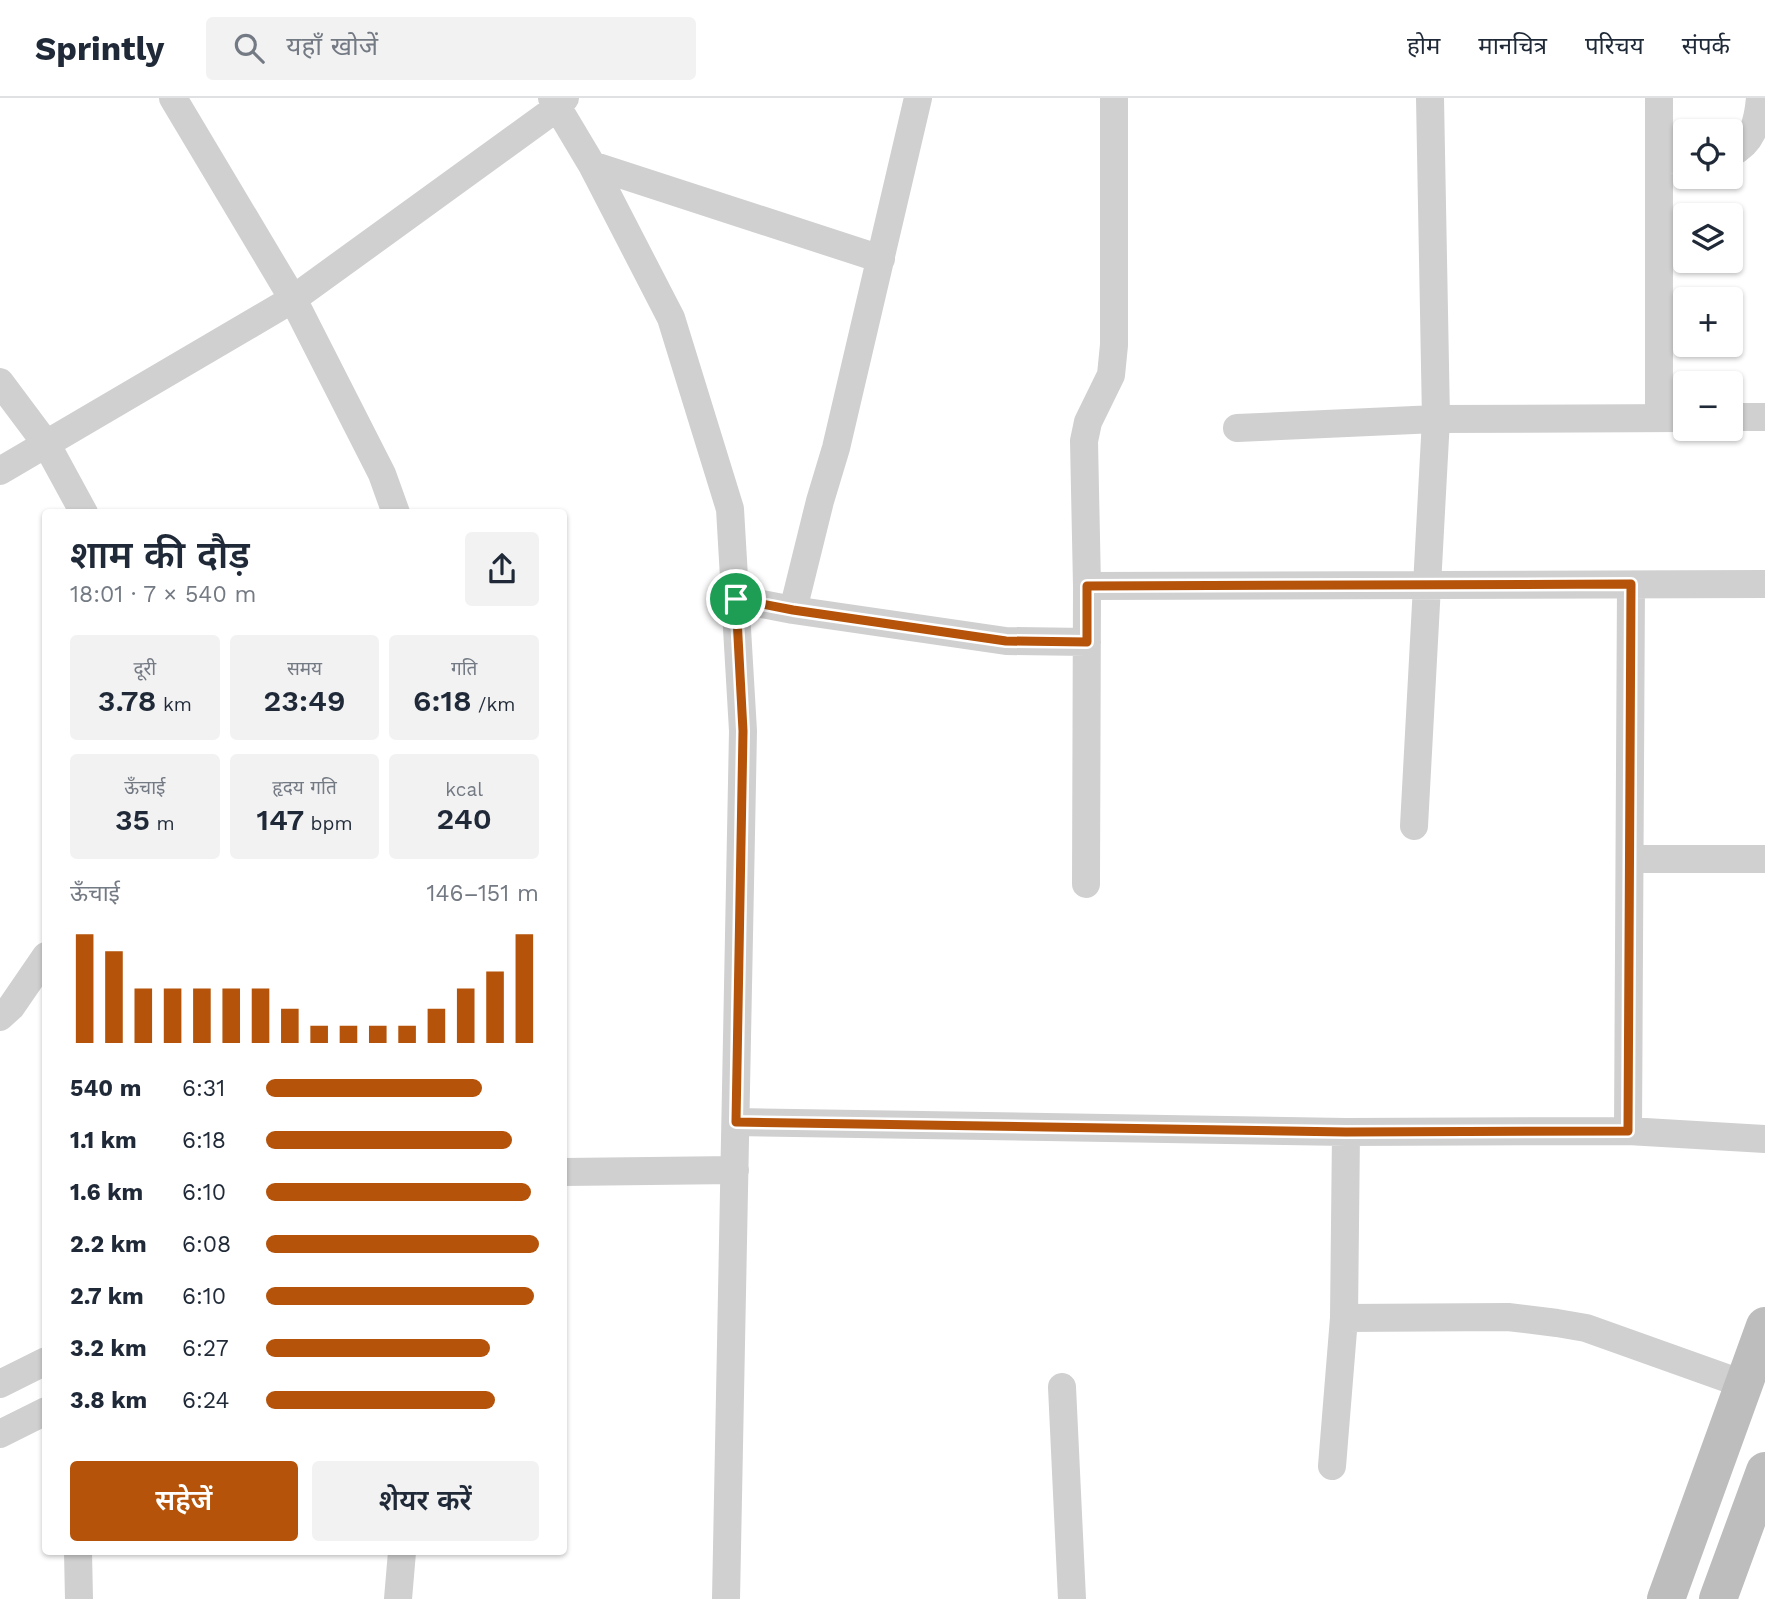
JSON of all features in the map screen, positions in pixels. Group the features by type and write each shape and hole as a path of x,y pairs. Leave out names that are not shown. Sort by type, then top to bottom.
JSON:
{"main road":[{"path":"1667,1599 1765,1326"},
{"path":"1718,1599 1765,1471"}],"street":[{"path":"173,98 293,299 382,474 395,509"},
{"path":"793,610 836,448 918,98"},
{"path":"1086,884 1087,586 1084,441 1088,422 1111,375 1114,345 1114,98"},
{"path":"1414,826 1436,419 1430,98"},
{"path":"1237,429 1436,419 1672,418 1672,159 1660,98"},
{"path":"1743,144 1749,140 1758,117 1760,98"},
{"path":"0,471 293,299 558,101 671,318 730,509 743,731 726,1599"},
{"path":"592,165 881,259"},
{"path":"0,382 47,445 82,509"},
{"path":"1743,417 1765,417"},
{"path":"1628,1131 1631,584"},
{"path":"1087,586 1765,584"},
{"path":"736,599 793,610 1006,641 1087,642"},
{"path":"1630,859 1765,859"},
{"path":"0,1017 11,1007 42,962"},
{"path":"736,1122 1346,1132 1628,1131 1765,1139"},
{"path":"1332,1466 1344,1318 1346,1132"},
{"path":"567,1171 735,1170"},
{"path":"1344,1318 1508,1317 1557,1323 1586,1328 1743,1384"},
{"path":"0,1384 42,1366"},
{"path":"1062,1387 1072,1599"},
{"path":"0,1434 42,1413"},
{"path":"78,1555 79,1599"},
{"path":"398,1599 402,1555"}],"route":[{"path":"1631,584 1628,1131 1346,1132 736,1122 743,731 736,599 793,610 1006,641 1087,642 1087,586 1631,584"}]}
